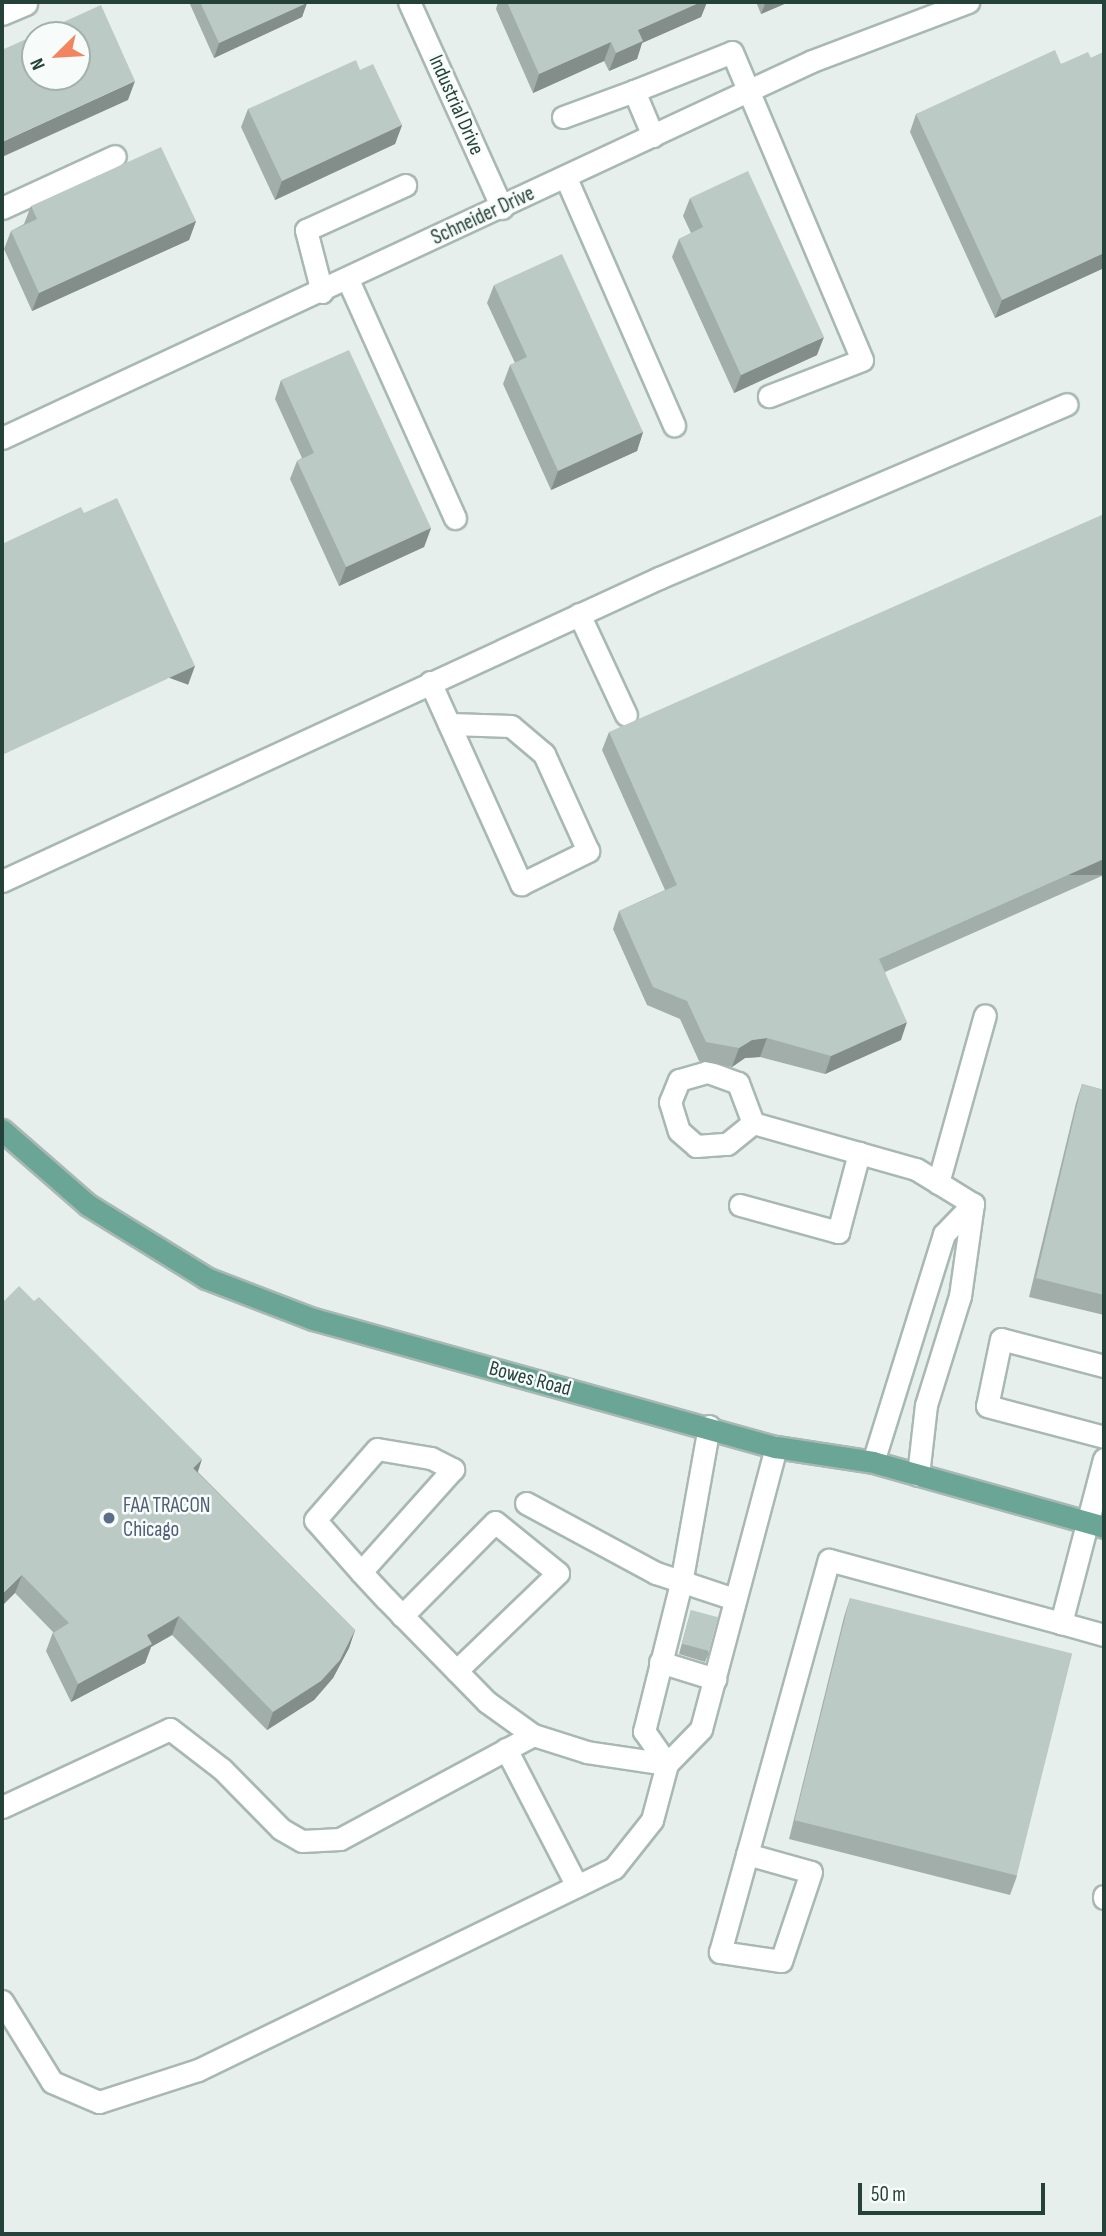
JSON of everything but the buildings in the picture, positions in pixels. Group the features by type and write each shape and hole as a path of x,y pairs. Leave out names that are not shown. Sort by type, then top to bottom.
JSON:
{"main road":[{"name":"Bowes Road","path":"2,1130 88,1205 206,1278 313,1319 709,1426 776,1447 873,1462 1097,1525"}],"lane":[{"name":"Industrial Drive","path":"409,2 502,208"},
{"path":"2,14 26,4"},
{"name":"Schneider Drive","path":"4,433 322,292 811,61 958,4"},
{"path":"563,117 732,52 862,360 769,396"},
{"path":"634,91 653,136"},
{"path":"2,208 115,156"},
{"path":"566,178 674,425"},
{"path":"322,292 306,230 405,185"},
{"path":"348,280 455,518"},
{"path":"2,881 579,614 1066,404"},
{"path":"579,614 626,715"},
{"path":"430,682 521,884 588,851 544,754 511,726 449,724"},
{"path":"938,1183 985,1014"},
{"path":"753,1123 916,1169 973,1204"},
{"path":"740,1205 838,1232 859,1153"},
{"path":"873,1462 944,1234 973,1204"},
{"path":"918,1475 926,1405 960,1296 973,1204"},
{"path":"1104,1366 1001,1339 986,1406 1104,1437"},
{"path":"667,1764 644,1731 681,1583 709,1426"},
{"path":"2,2001 52,2082 99,2102 198,2070 614,1868 652,1820 667,1764 701,1729 776,1447"},
{"path":"361,1572 453,1469 431,1458 377,1449 315,1520 361,1572 402,1616 487,1702 533,1734 587,1752 667,1764"},
{"path":"1060,1623 1097,1525 1104,1459"},
{"path":"526,1503 681,1583 734,1599"},
{"path":"402,1616 495,1522 558,1573 456,1671"},
{"path":"747,1854 811,1872 781,1961 720,1952 747,1854 829,1560 1104,1635"},
{"path":"660,1662 715,1679"},
{"path":"2,1807 170,1729 222,1769 281,1829 302,1841 340,1839 533,1734"},
{"path":"506,1749 577,1886"}],"place":[{"name":"FAA TRACON Chicago","path":"109,1518"}]}
